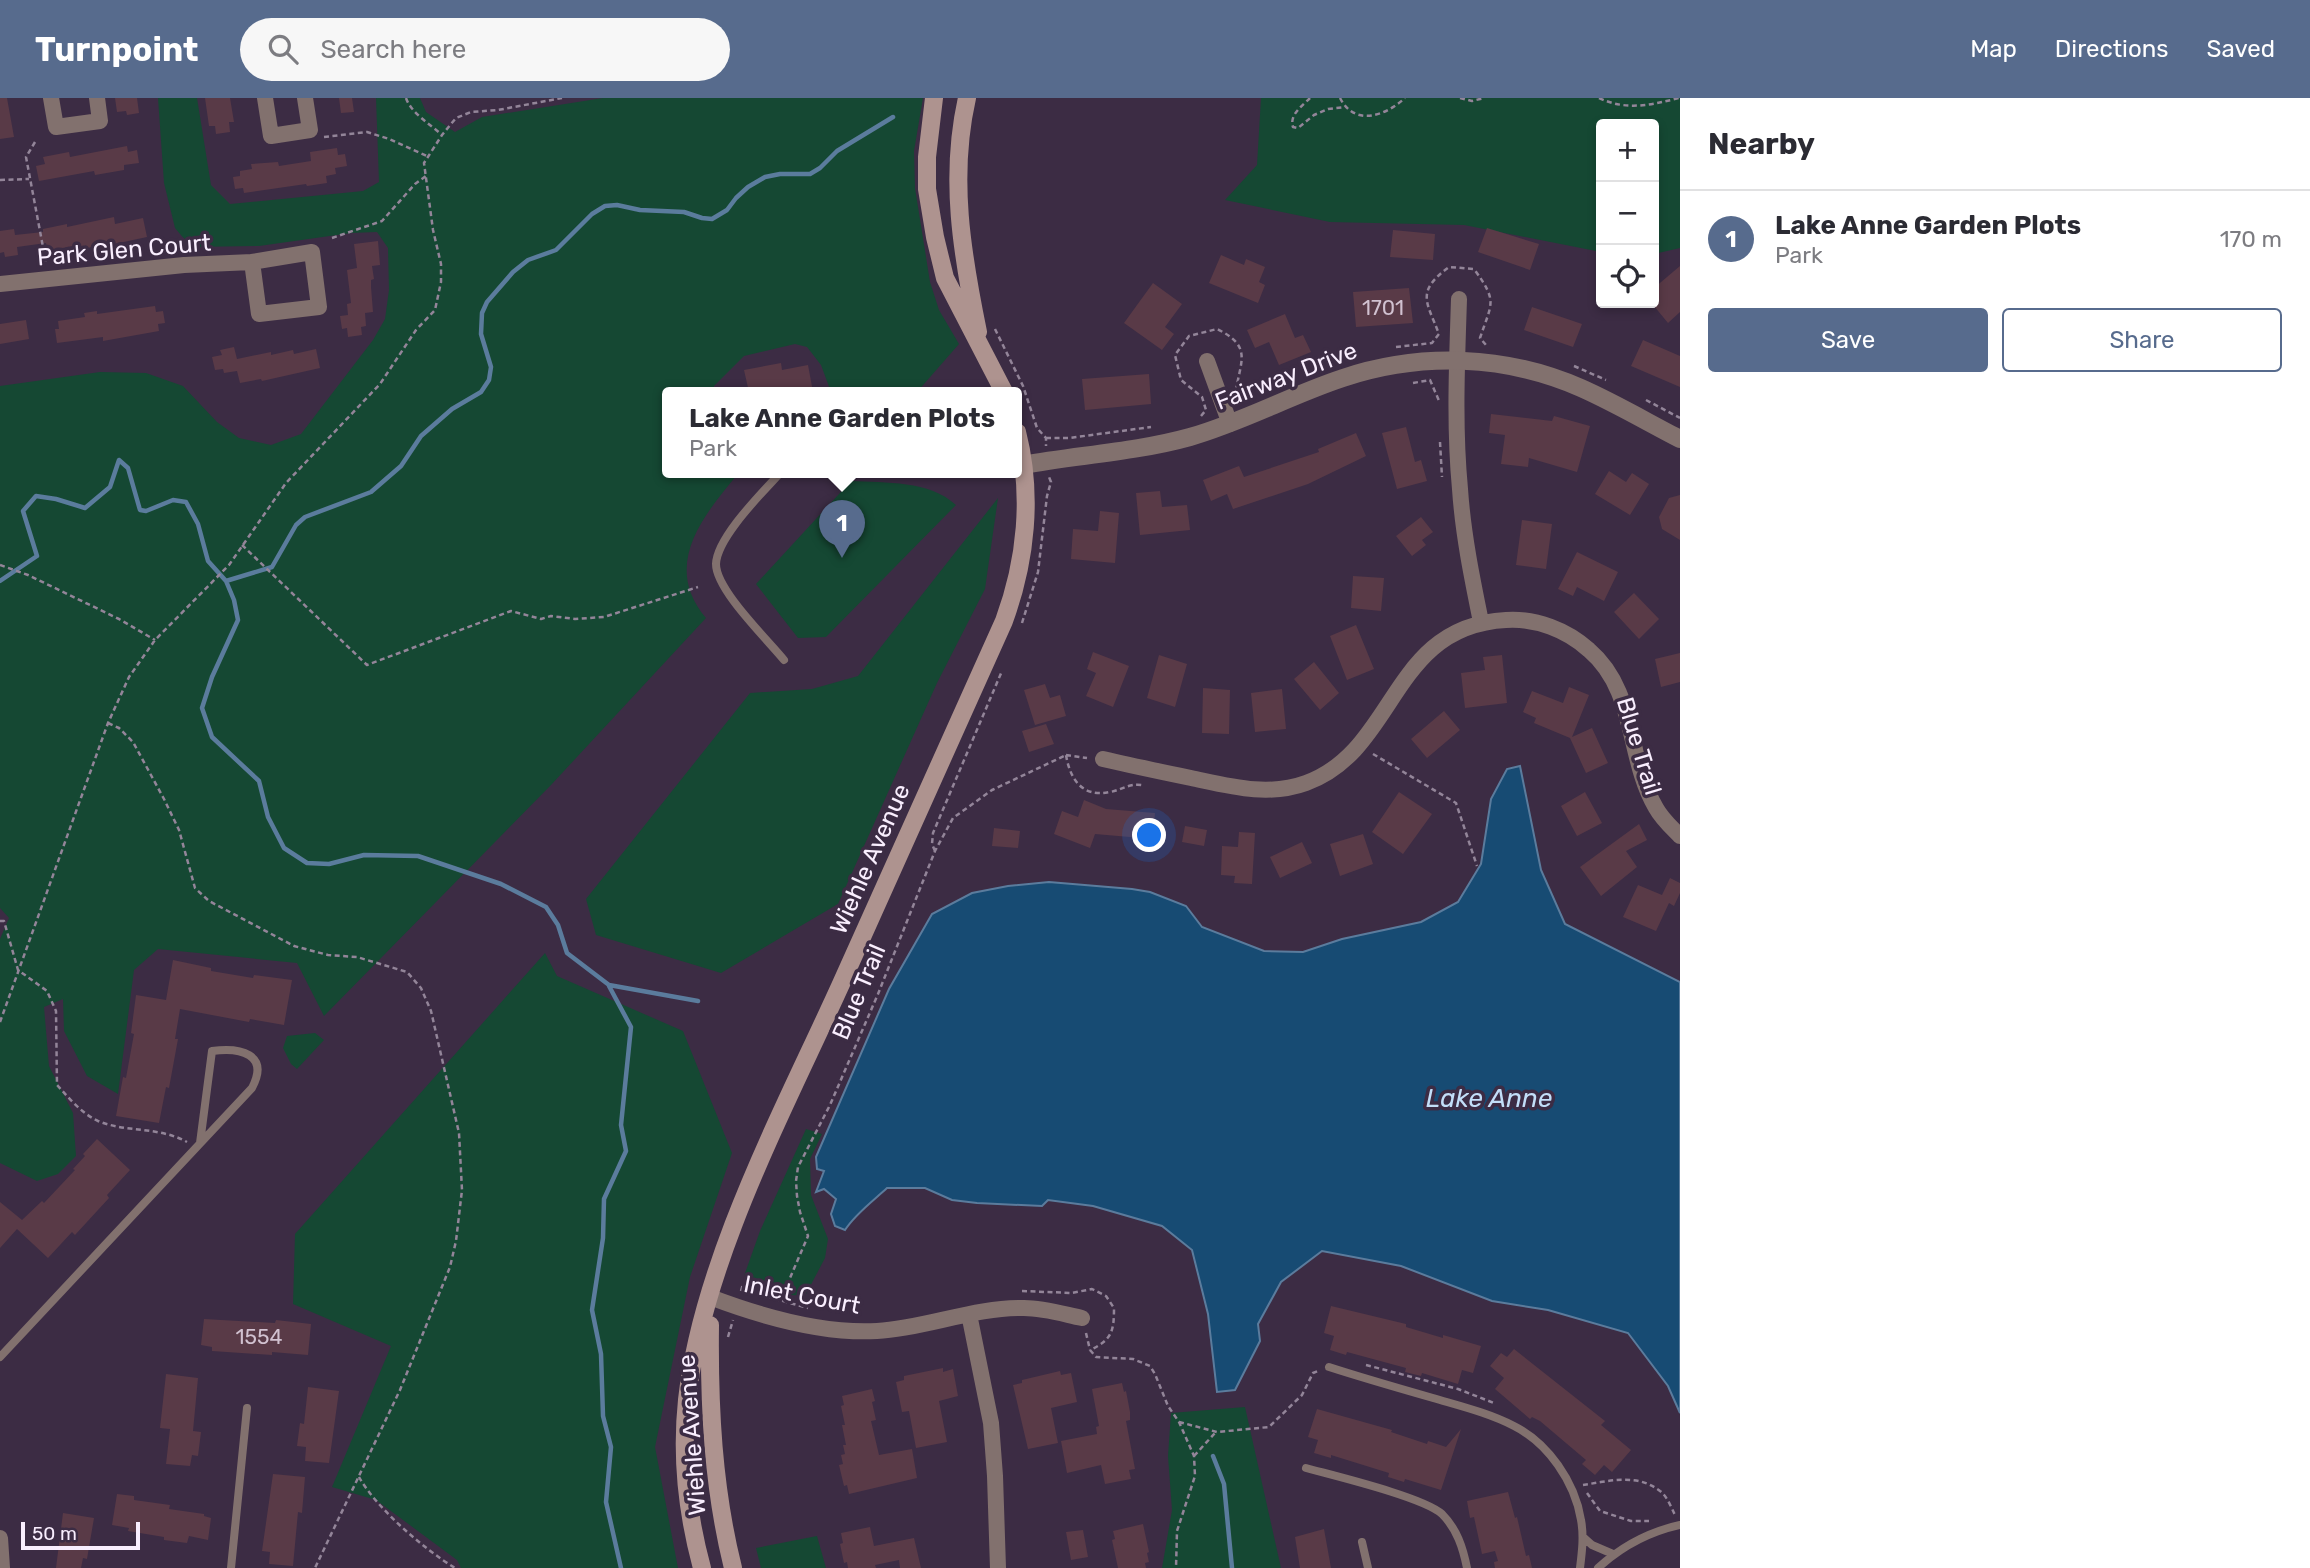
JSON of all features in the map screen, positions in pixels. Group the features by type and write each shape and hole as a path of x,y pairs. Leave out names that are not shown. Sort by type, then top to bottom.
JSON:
{"main road":[{"path":"934,98 927,157 930,214 945,278 1002,387"},
{"path":"967,98 959,158 958,207 961,242 981,346"},
{"name":"Wiehle Avenue","path":"702,1568 687,1492 685,1436 691,1377 710,1297 727,1246 770,1141 1004,621 1015,590 1025,532 1021,478"},
{"name":"Wiehle Avenue","path":"710,1297 710,1385 714,1455 720,1507 733,1568"}],"street":[{"path":"51,98 56,127 100,121 97,98"},
{"path":"265,98 271,136 310,130 305,98"},
{"name":"Park Glen Court","path":"0,284 184,265 252,262 312,252 320,307 260,314 252,262"},
{"path":"1459,299 1457,430 1460,489 1466,546 1481,622"},
{"name":"Fairway Drive","path":"1022,466 1156,444 1230,424 1341,378 1375,368 1412,362 1457,360 1515,367 1550,376 1582,388 1680,439"},
{"path":"1207,361 1230,424"},
{"path":"1103,760 1243,789 1263,791 1305,784 1342,763 1357,748 1423,655 1439,641 1481,622 1512,619 1534,622 1571,636 1601,661 1623,698 1647,787 1656,808 1680,836"},
{"name":"Inlet Court","path":"710,1297 736,1307 813,1326 864,1331 906,1328 969,1314 1027,1308 1082,1318"},
{"path":"969,1314 991,1423 998,1568"},
{"path":"0,1538 2,1568"}],"lane":[{"path":"776,478 729,531 716,563 722,587 784,660"},
{"path":"0,1357 252,1088 260,1074 257,1062 250,1054 223,1049 212,1051 198,1145"},
{"path":"1329,1367 1478,1412 1527,1433 1554,1461 1571,1487 1579,1509 1583,1537 1580,1568"},
{"path":"230,1568 247,1408"},
{"path":"1306,1468 1430,1506 1453,1527 1461,1543 1467,1568"},
{"path":"1598,1568 1613,1554 1642,1538 1680,1525"},
{"path":"1583,1537 1592,1545 1613,1554"},
{"path":"1362,1542 1368,1568"}],"path":[{"path":"405,98 407,103 442,135"},
{"path":"0,1022 108,723 129,677 155,640 229,565 286,483 380,384 416,330 435,310 441,264 431,218 424,163 427,156 456,118 471,112 498,110 562,98"},
{"path":"1310,98 1293,116 1293,127 1306,124 1314,116 1328,109 1345,107"},
{"path":"1340,98 1345,107 1358,115 1369,117 1387,112 1405,98"},
{"path":"1460,98 1472,101 1484,98"},
{"path":"1599,98 1610,103 1634,107 1679,98"},
{"path":"316,138 367,132 427,156"},
{"path":"35,142 26,157 47,270"},
{"path":"332,239 382,220 415,184 426,176"},
{"path":"0,180 29,179"},
{"path":"993,324 1023,386 1037,428 1046,438 1047,461"},
{"path":"1197,421 1206,410 1202,397 1181,380 1175,355 1189,336 1217,329 1231,335 1240,350 1243,365 1236,390 1240,398"},
{"path":"1413,383 1430,380 1440,404"},
{"path":"1046,438 1069,438 1155,427"},
{"path":"1440,439 1440,462"},
{"path":"1051,482 1058,479"},
{"path":"242,545 367,664 511,611 541,619 551,616 575,619 604,617 698,587"},
{"path":"0,565 28,575 119,619 155,640"},
{"path":"108,723 130,738 179,830 195,888 209,901 294,946 328,956 357,957 407,972 421,988 431,1010 459,1133 462,1190 456,1241 450,1267 400,1390 315,1568"},
{"path":"1373,754 1456,803 1477,866"},
{"name":"Blue Trail","path":"783,1302 808,1236 800,1212 796,1181 798,1167 830,1105 873,1007 935,851 953,818 992,790 1066,755 1103,760"},
{"path":"0,921 4,921 18,970 47,991 57,1011 57,1085 95,1120 113,1126 172,1134 198,1145"},
{"path":"726,1340 736,1307"},
{"path":"1090,1350 1096,1357 1133,1359 1150,1366 1194,1456 1195,1476 1177,1531 1176,1568"},
{"path":"1179,1422 1217,1432 1269,1427 1302,1395 1313,1373 1329,1367"},
{"path":"1194,1456 1217,1432"},
{"path":"359,1477 382,1509 455,1568"},
{"path":"1582,1485 1621,1479 1644,1482 1662,1492 1675,1515"}],"green space":[{"path":"158,98 197,98 211,185 230,204 363,191 379,182 376,98 420,98 426,112 455,132 482,117 603,98 923,98 914,151 915,188 930,282 939,310 959,344 921,387 829,387 821,365 807,347 795,344 744,356 714,387 662,387 662,478 735,478 700,525 687,561 687,580 693,599 706,618 551,785 324,1016 297,963 158,949 134,970 118,1094 87,1076 64,1031 63,999 44,1007 49,1066 73,1113 76,1156 58,1174 37,1181 0,1163 0,939 9,918 0,908 0,386 100,372 146,373 183,386 217,422 239,438 271,445 301,434 373,340 385,319 389,290 388,248 377,232 259,246 191,247 175,228 164,183"},
{"path":"1261,98 1680,98 1680,248 1659,253 1659,119 1596,119 1596,251 1464,225 1330,222 1225,200 1257,165"},
{"path":"851,481 920,487 945,497 956,505 826,637 798,638 756,584"},
{"path":"998,498 985,589 937,683 838,904 721,973 596,935 586,899 750,693 812,689 858,676"},
{"path":"545,953 557,976 683,1031 732,1153 690,1277 655,1447 678,1568 461,1568 457,1560 376,1500 332,1487 391,1346 293,1304 295,1234"},
{"path":"315,1033 324,1040 297,1069 291,1064 283,1048 287,1036"},
{"path":"806,1129 822,1134 810,1159 811,1195 828,1239 825,1258 805,1296 773,1291 744,1276 760,1231"},
{"path":"1245,1407 1281,1568 1162,1568 1172,1510 1168,1456 1171,1413"},
{"path":"817,1536 826,1568 761,1568 756,1548"}],"water":[{"name":"Lake Anne","path":"1520,766 1541,870 1565,924 1680,982 1680,1413 1668,1386 1628,1333 1548,1310 1492,1301 1401,1266 1322,1251 1281,1282 1258,1324 1260,1341 1235,1390 1217,1392 1208,1314 1192,1250 1162,1226 1093,1206 1048,1200 1042,1206 977,1203 952,1200 925,1188 887,1188 859,1213 845,1230 835,1226 831,1214 836,1199 824,1189 816,1192 824,1171 817,1169 816,1157 889,989 932,914 972,893 1008,886 1049,882 1132,889 1150,892 1186,906 1202,927 1264,951 1303,952 1342,939 1421,922 1458,902 1481,864 1491,799 1507,769"}],"building":[{"path":"0,98 7,98 14,137 0,139"},
{"path":"115,98 137,98 139,113 127,115 126,111 117,112"},
{"path":"205,98 230,98 234,122 229,122 230,132 216,134 215,126 209,126"},
{"path":"339,98 352,98 354,112 341,113"},
{"path":"127,146 128,152 137,150 139,163 124,165 124,170 95,175 94,171 39,181 36,166 45,164 43,157 69,152 70,157"},
{"path":"337,148 338,155 345,154 347,166 335,168 336,174 326,176 327,183 244,193 243,188 235,189 233,177 240,176 240,171 252,169 251,164 278,162 279,166 311,161 310,152"},
{"path":"114,217 115,224 143,218 147,237 93,251 92,247 79,250 78,245 47,251 46,243 17,247 18,255 5,257 4,252 0,253 0,231 14,229 15,235 43,232 43,229"},
{"path":"1487,228 1539,244 1530,270 1478,252"},
{"path":"1393,230 1435,234 1433,260 1390,257"},
{"path":"378,241 380,265 372,266 374,279 371,280 373,312 365,313 366,326 361,327 362,335 348,337 347,328 342,329 340,316 348,315 347,304 351,303 347,270 357,268 354,244"},
{"path":"1221,255 1244,265 1246,259 1265,267 1259,282 1265,285 1258,303 1209,283"},
{"path":"1680,266 1680,312 1668,323 1656,308 1659,308 1659,284"},
{"path":"1153,283 1182,304 1165,327 1174,334 1162,350 1124,323"},
{"path":"1409,288 1413,323 1356,327 1353,292"},
{"path":"155,306 156,312 163,311 165,323 158,324 159,331 103,341 103,337 57,343 55,329 59,329 58,321 85,317 84,313 97,311 97,314"},
{"path":"1532,307 1582,324 1573,347 1524,330"},
{"path":"1285,314 1295,338 1303,335 1311,352 1279,365 1269,342 1255,348 1247,330"},
{"path":"26,320 29,339 0,344 0,324"},
{"path":"1643,340 1680,356 1680,387 1631,366"},
{"path":"234,347 237,359 271,352 271,355 293,350 294,354 316,349 320,368 240,383 237,371 224,373 223,369 215,370 212,357 222,355 220,350"},
{"path":"781,363 782,370 808,365 812,387 748,387 744,370"},
{"path":"1149,374 1151,404 1085,410 1082,379"},
{"path":"1491,414 1552,421 1554,416 1590,426 1577,472 1529,458 1528,467 1501,464 1505,435 1489,433"},
{"path":"1406,427 1415,462 1421,460 1427,481 1397,489 1382,433"},
{"path":"1356,433 1366,456 1308,484 1233,509 1227,494 1211,501 1203,480 1239,466 1244,477 1319,452 1318,449"},
{"path":"1609,471 1626,482 1632,473 1649,484 1630,515 1595,494"},
{"path":"1160,491 1162,507 1187,505 1190,530 1140,535 1136,493"},
{"path":"1680,495 1680,540 1662,529 1659,517 1669,498"},
{"path":"1100,511 1119,513 1115,563 1071,559 1073,529 1098,531"},
{"path":"1421,517 1433,532 1422,540 1426,545 1412,556 1396,536"},
{"path":"1522,520 1552,524 1546,569 1516,565"},
{"path":"1577,552 1618,572 1604,601 1577,587 1573,596 1558,589"},
{"path":"1353,576 1384,578 1381,611 1351,608"},
{"path":"1634,593 1659,619 1639,639 1614,612"},
{"path":"1356,625 1374,669 1347,680 1330,636"},
{"path":"1093,652 1129,666 1113,707 1086,696 1096,673 1087,669"},
{"path":"1680,653 1680,682 1661,687 1655,659"},
{"path":"1159,655 1187,664 1175,707 1147,698"},
{"path":"1502,655 1507,703 1465,708 1461,673 1485,670 1483,657"},
{"path":"1314,662 1339,693 1320,710 1294,679"},
{"path":"1045,684 1050,698 1060,695 1066,716 1035,725 1024,690"},
{"path":"1569,687 1589,695 1572,737 1592,728 1608,763 1586,773 1570,738 1534,723 1536,718 1523,712 1532,691 1563,703"},
{"path":"1203,688 1230,690 1229,734 1202,733"},
{"path":"1282,689 1286,729 1255,732 1251,693"},
{"path":"1444,711 1460,730 1427,758 1411,739"},
{"path":"1046,724 1054,744 1029,752 1022,731"},
{"path":"1399,792 1432,814 1403,854 1372,832"},
{"path":"1585,792 1602,823 1577,836 1561,806"},
{"path":"1084,800 1106,809 1155,813 1153,839 1095,834 1090,848 1054,834 1062,811 1078,817"},
{"path":"1639,824 1647,840 1626,851 1637,867 1601,896 1580,867"},
{"path":"1185,826 1207,830 1204,846 1182,842"},
{"path":"994,828 1020,831 1018,848 992,846"},
{"path":"1239,832 1255,833 1252,884 1234,883 1235,876 1221,875 1222,846 1238,847"},
{"path":"1363,834 1373,864 1340,876 1330,844"},
{"path":"1302,842 1312,863 1280,878 1270,857"},
{"path":"1670,878 1680,883 1680,893 1674,906 1669,903 1656,931 1623,917 1638,885 1662,895"},
{"path":"173,960 211,968 211,971 253,978 254,975 292,980 284,1025 250,1019 249,1022 180,1009 175,1039 178,1039 169,1088 166,1087 159,1123 116,1116 134,1034 131,1033 136,995 166,1000"},
{"path":"97,1139 130,1170 107,1195 109,1198 75,1235 72,1232 48,1258 17,1229 0,1248 0,1202 22,1220 42,1201 44,1203 75,1170 73,1169 85,1156 83,1154"},
{"path":"1331,1306 1481,1346 1473,1373 1462,1370 1458,1384 1422,1373 1421,1376 1405,1372 1406,1368 1347,1352 1346,1355 1330,1350 1334,1336 1324,1333"},
{"path":"204,1319 275,1323 276,1320 311,1324 308,1355 212,1351 212,1347 201,1345"},
{"path":"1514,1349 1605,1421 1601,1425 1631,1450 1612,1472 1604,1465 1595,1475 1582,1464 1586,1460 1540,1421 1532,1417 1530,1419 1495,1389 1504,1378 1490,1366 1501,1353 1507,1357"},
{"path":"943,1368 943,1372 953,1369 958,1396 939,1401 947,1442 916,1448 909,1411 902,1412 896,1382 904,1380 904,1376"},
{"path":"1060,1371 1061,1375 1071,1373 1077,1402 1051,1408 1058,1443 1028,1449 1013,1385 1022,1383 1022,1380"},
{"path":"166,1374 198,1378 193,1431 201,1432 198,1456 192,1455 190,1466 166,1464 170,1429 160,1428"},
{"path":"1122,1383 1130,1412 1130,1420 1126,1421 1135,1469 1129,1470 1131,1479 1105,1484 1101,1465 1067,1473 1061,1441 1097,1434 1096,1427 1099,1426 1092,1389"},
{"path":"308,1387 339,1391 329,1463 305,1461 306,1447 297,1446 300,1423 304,1424"},
{"path":"872,1389 876,1420 871,1421 879,1455 912,1449 917,1478 849,1494 847,1485 844,1486 839,1465 843,1464 841,1455 845,1454 843,1445 846,1445 842,1425 845,1425 842,1396"},
{"path":"1317,1409 1392,1430 1391,1432 1427,1444 1428,1441 1446,1447 1461,1429 1441,1490 1405,1479 1404,1482 1388,1477 1389,1473 1331,1455 1331,1458 1314,1453 1318,1440 1308,1437"},
{"path":"273,1474 305,1477 302,1513 298,1512 293,1566 269,1564 270,1552 262,1551"},
{"path":"1508,1492 1526,1556 1529,1555 1532,1568 1495,1568 1494,1562 1498,1561 1495,1551 1482,1554 1474,1517 1470,1518 1467,1501"},
{"path":"117,1494 134,1496 134,1500 170,1505 169,1509 204,1514 211,1518 208,1540 189,1536 187,1543 164,1540 164,1537 128,1531 129,1528 112,1525"},
{"path":"63,1513 94,1518 87,1559 83,1558 81,1568 56,1568"},
{"path":"1143,1524 1149,1552 1146,1568 1118,1568 1112,1540 1115,1539 1113,1531"},
{"path":"870,1527 874,1546 914,1538 921,1568 900,1568 899,1560 875,1565 876,1568 848,1568 847,1562 844,1563 840,1544 843,1543 841,1533"},
{"path":"1324,1529 1331,1568 1300,1568 1295,1537"},
{"path":"1083,1530 1088,1557 1071,1560 1066,1532"}],"waterway":[{"path":"226,581 272,567 296,525 305,517 371,492 401,466 421,436 452,409 481,392 489,380 491,367 481,334 482,313 487,302 513,272 528,260 556,250 592,214 605,206 617,205 640,210 684,212 712,219 727,210 748,187 765,177 810,174 837,151 893,117"},
{"path":"0,581 37,556 23,511 36,496 85,508 110,487 119,460 128,468 140,510 146,511 173,500 186,502 198,524 208,561 226,581 238,620 212,677 202,708 212,737 259,781 268,817 284,848 307,863 329,864 364,855 418,856 501,884 546,907 558,925 567,953 609,985 698,1001"},
{"path":"609,986 631,1027 621,1125 626,1151 604,1199 603,1238 592,1310 601,1354 603,1416 611,1447 606,1502 621,1568"},
{"path":"1213,1456 1224,1484 1232,1568"}],"place":[{"name":"Lake Anne Garden Plots","path":"842,558"}]}
